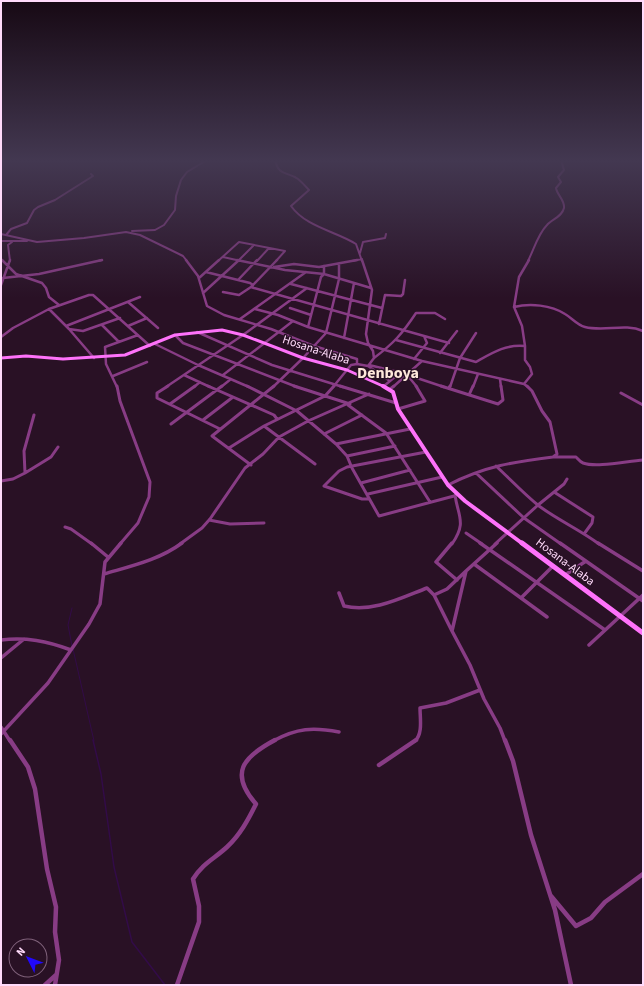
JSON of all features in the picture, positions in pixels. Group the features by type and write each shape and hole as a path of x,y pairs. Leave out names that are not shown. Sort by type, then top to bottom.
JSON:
{"main road":[{"name":"Hosana-Alaba","path":"1,358 26,356 63,359 125,355 175,335 222,330 243,335 303,358 347,370 384,386 393,392 398,409 442,477 456,495 509,532 643,633"}],"street":[{"path":"6,235 12,229 27,223 40,206"},
{"path":"1,241 57,241 126,232 155,230 164,225 175,210 175,206"},
{"path":"291,206 293,210 301,217 356,244 371,288 366,334 373,351 374,358"},
{"path":"524,384 532,374 530,367 525,360 525,346 522,326 514,307 519,277 528,262 539,236 547,224 562,213 564,206"},
{"path":"126,232 140,235 183,256 194,268 199,278 207,306 224,315 257,324 314,346 357,359 357,364"},
{"path":"1,234 30,241"},
{"path":"360,253 363,242 385,238 386,234"},
{"path":"1,285 10,260 8,245 12,242"},
{"path":"199,278 239,242 284,251 252,286 239,295 224,292"},
{"path":"203,293 222,277 254,245"},
{"path":"238,280 269,248"},
{"path":"223,257 270,267 324,274 371,288"},
{"path":"270,267 294,264 324,266 362,258"},
{"path":"1,259 7,266 20,276 42,283 46,288 49,297 59,305"},
{"path":"3,278 39,274 102,260"},
{"path":"251,465 212,436 264,395 303,358 326,333 339,279 339,264"},
{"path":"308,327 321,277 324,274 324,266"},
{"path":"206,272 250,283 252,286 276,294 448,343"},
{"path":"240,319 306,272"},
{"path":"379,324 385,294 404,294 405,280"},
{"path":"290,284 369,306 382,308"},
{"path":"344,338 354,284"},
{"path":"220,429 157,398 157,393 243,335 307,288"},
{"path":"1,337 13,328 49,309 92,295 110,309 150,346"},
{"path":"66,326 140,298"},
{"path":"128,302 158,328"},
{"path":"514,307 528,304 545,307 562,312 586,328 632,328 643,331"},
{"path":"290,308 311,315"},
{"path":"49,309 69,329 94,358"},
{"path":"255,309 326,333 414,359 524,384 533,391 541,410 551,424 554,436 553,447 557,454 553,457"},
{"path":"368,366 374,358 396,340 416,312 435,313 444,319"},
{"path":"69,329 83,331 120,318"},
{"path":"128,326 148,318"},
{"path":"223,375 293,321"},
{"path":"102,324 119,342"},
{"path":"440,353 457,331"},
{"path":"195,332 226,346 251,354 272,365 396,403"},
{"path":"449,388 460,358 476,333"},
{"path":"3,733 48,683 89,624 100,604 104,586 105,562 138,523 149,497 150,482 120,401 119,387 106,365 105,347 138,335"},
{"path":"175,335 183,343 213,355 279,381 349,404 386,433 430,502"},
{"path":"414,359 427,343 424,336"},
{"path":"396,340 476,362 504,347 514,345 525,346"},
{"path":"155,344 297,411 336,444 347,456 379,516 456,495 461,523 458,533 447,552 436,562 457,580"},
{"path":"390,389 422,361"},
{"path":"113,376 147,362"},
{"path":"228,448 277,419 297,411 325,396 351,365 357,364 401,372 498,404 503,400 500,379"},
{"path":"368,366 390,381"},
{"path":"384,386 401,372"},
{"path":"398,409 425,401 416,385 406,374"},
{"path":"469,395 478,374"},
{"path":"184,375 274,415 277,419"},
{"path":"171,424 231,379"},
{"path":"170,404 200,382"},
{"path":"621,393 643,405"},
{"path":"104,574 155,559 171,551 188,539 209,520 245,468 251,465 279,437 308,421 370,394"},
{"path":"203,420 233,397"},
{"path":"25,473 24,457 27,436 34,415"},
{"path":"324,434 362,415"},
{"path":"264,426 315,464"},
{"path":"336,444 410,428"},
{"path":"347,456 395,446"},
{"path":"1,480 13,479 25,473 51,457 58,447"},
{"path":"369,499 362,499 324,486 339,471 352,466 401,458 426,452"},
{"path":"448,485 476,473 512,462 553,457 576,457 582,463 600,465 624,461 643,460"},
{"path":"496,466 538,505 568,526 584,534 643,571"},
{"path":"361,483 410,470"},
{"path":"476,473 524,518 642,600"},
{"path":"368,494 442,477"},
{"path":"434,595 447,589 567,480"},
{"path":"554,492 593,516 592,523 584,534"},
{"path":"209,520 230,524 264,523"},
{"path":"65,527 71,529 108,557"},
{"path":"466,533 605,630"},
{"path":"565,575 586,561"},
{"path":"474,564 547,618"},
{"path":"520,598 553,566"},
{"path":"452,632 466,571"},
{"path":"339,593 344,606 351,609 383,604 427,588 434,595 470,664 480,690 500,728 513,761 531,835 555,910 571,985"},
{"path":"588,645 642,600 643,595"},
{"path":"1,658 25,638"},
{"path":"1,640 30,638 51,642 71,650"},
{"path":"379,766 417,739 420,730 420,708 446,703 480,690"},
{"path":"1,727 3,733 28,767 35,789 47,869 56,907 55,932 58,960 55,985"},
{"path":"177,985 199,922 199,906 193,879 200,868 226,848 242,831 256,804 242,785 240,777 245,765 253,754 262,747 275,739 293,732 310,728 339,732"},
{"path":"550,895 576,926 591,918 605,902 643,874"},
{"path":"45,985 56,975"}],"waterway":[{"path":"72,608 68,625 72,646"},
{"path":"73,649 94,741"},
{"path":"93,740 101,774 114,867 132,942 165,985"}],"district":[{"name":"Denboya","path":"388,373"}]}
